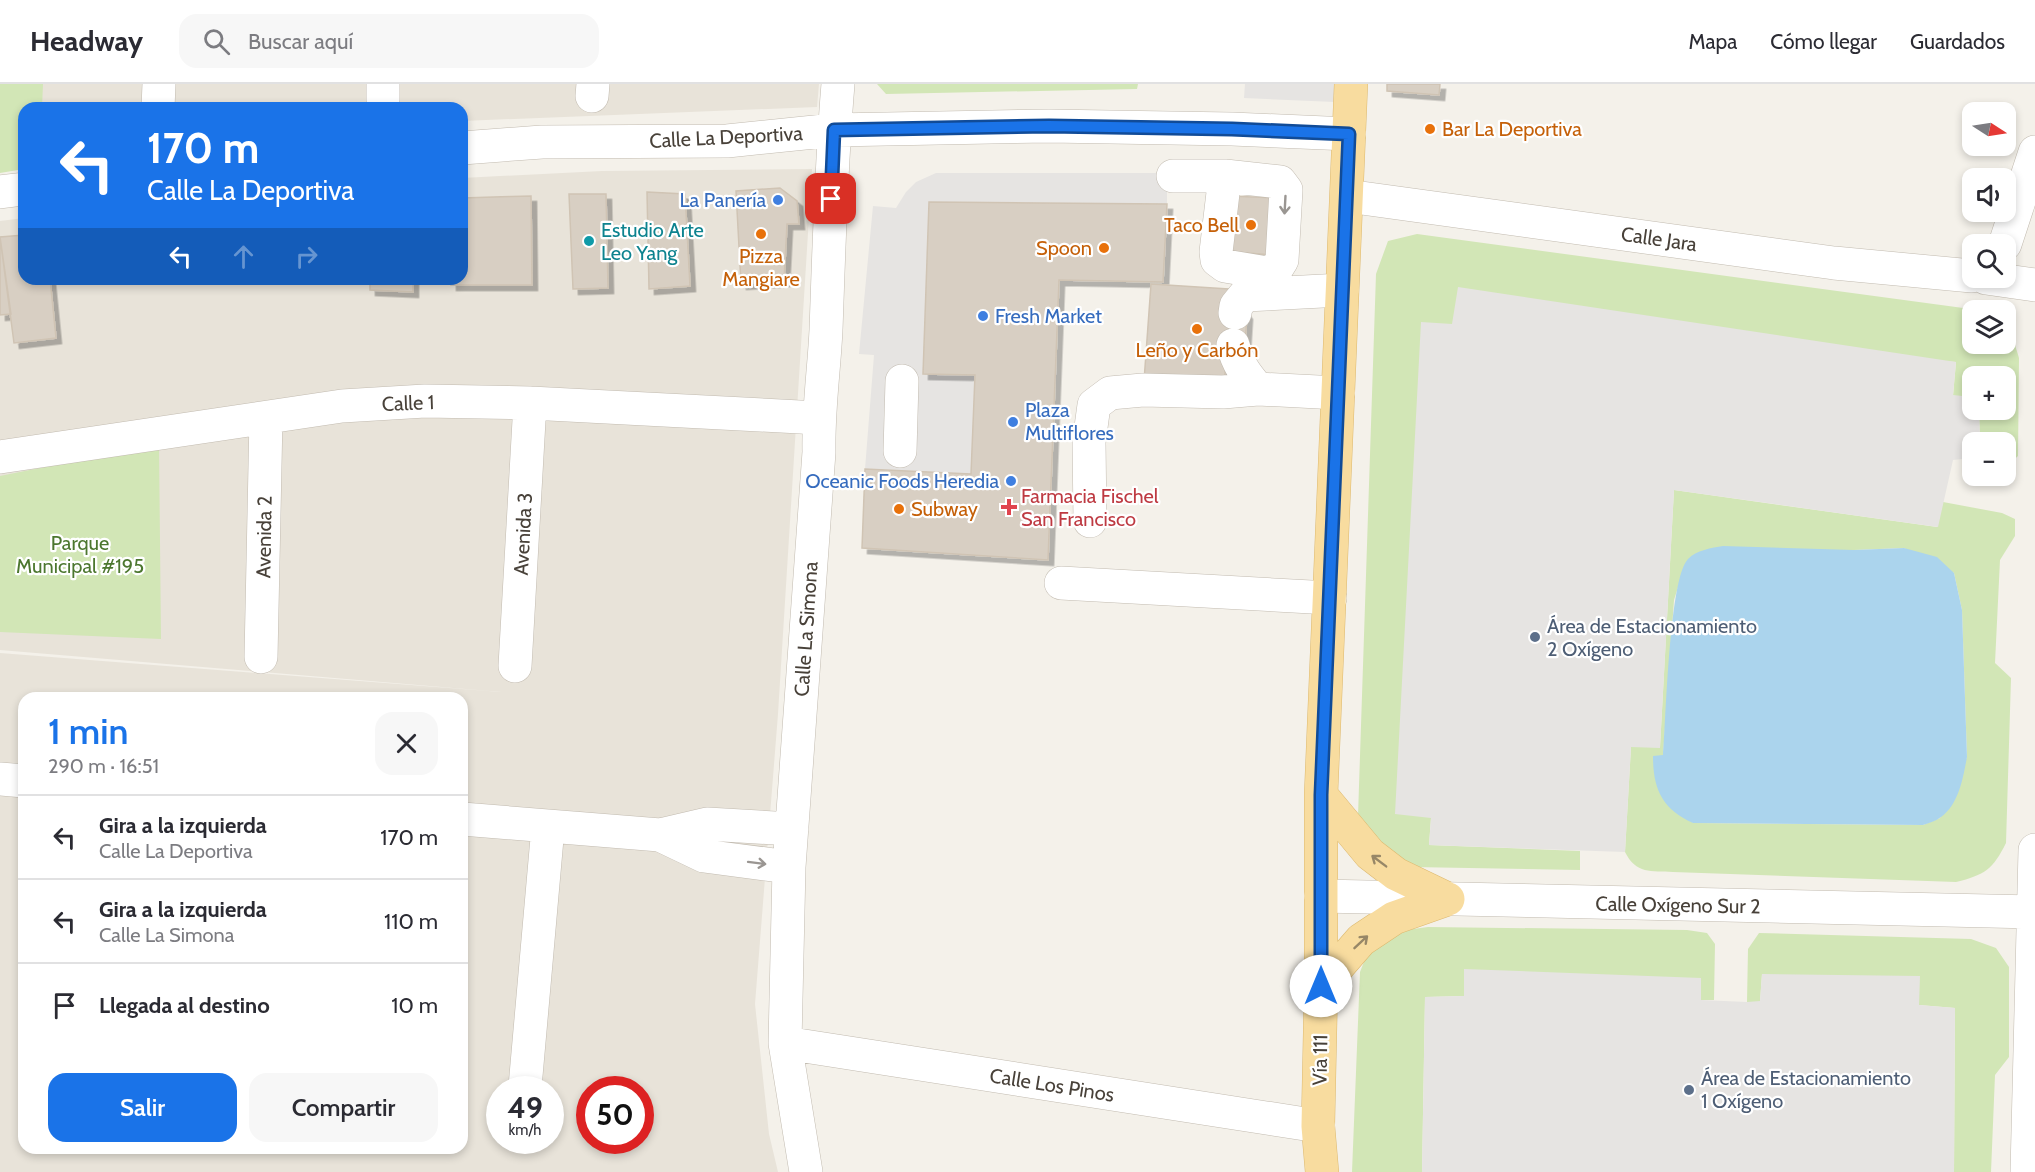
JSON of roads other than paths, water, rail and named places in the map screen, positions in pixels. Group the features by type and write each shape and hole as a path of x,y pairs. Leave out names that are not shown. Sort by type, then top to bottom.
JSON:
{"main road":[{"name":"Vía 111","path":"1322,1172 1318,1126 1322,896 1321,795 1351,84"},
{"path":"1321,795 1370,854 1396,874 1448,899"},
{"path":"1321,986 1361,940 1394,918 1448,899"}],"street":[{"path":"158,102 159,84"},
{"name":"Calle La Simona","path":"806,1172 785,1043 789,867 818,464 838,84"},
{"name":"Calle La Deportiva","path":"468,148 542,142 727,141 834,130 1049,126 1232,129 1349,134"},
{"path":"2008,234 2035,152"},
{"path":"1173,176 1225,176"},
{"path":"0,192 18,190"},
{"name":"Calle Jara","path":"1347,196 1834,263 1962,275"},
{"path":"2016,282 2035,285"},
{"path":"1258,389 1244,373 1236,358 1234,329 1236,306 1245,294 1342,290"},
{"path":"900,451 902,381"},
{"path":"1090,521 1089,442 1094,405 1110,393 1143,390 1223,392 1258,389 1338,393"},
{"name":"Calle 1","path":"0,457 342,406 424,401 530,403 819,418"},
{"name":"Avenida 3","path":"515,666 530,403"},
{"name":"Avenida 2","path":"261,657 266,418"},
{"path":"1061,583 1330,598"},
{"path":"0,779 18,780"},
{"path":"468,820 660,835 707,824 792,829"},
{"path":"526,1076 548,827"},
{"path":"660,835 704,856 789,867"},
{"path":"2027,1172 2035,850"},
{"name":"Calle Oxígeno Sur 2","path":"1322,896 2034,912"},
{"name":"Calle Los Pinos","path":"785,1043 1318,1126"}],"water":[{"path":"1723,546 1854,550 1904,548 1937,557 1954,573 1962,610 1967,757 1956,798 1941,817 1923,825 1693,823 1674,811 1661,797 1653,768 1653,756 1663,755 1676,593 1682,571 1691,556 1700,551"}],"place":[{"name":"Bar La Deportiva","path":"1430,129"},
{"name":"La Panería","path":"778,200"},
{"name":"Taco Bell","path":"1251,225"},
{"name":"Pizza Mangiare","path":"761,234"},
{"name":"Estudio Arte Leo Yang","path":"589,241"},
{"name":"Spoon","path":"1104,248"},
{"name":"Fresh Market","path":"983,316"},
{"name":"Leño y Carbón","path":"1197,329"},
{"name":"Plaza Multiflores","path":"1013,422"},
{"name":"Oceanic Foods Heredia","path":"1011,481"},
{"name":"Farmacia Fischel San Francisco","path":"1009,507"},
{"name":"Subway","path":"899,509"},
{"name":"Área de Estacionamiento 2 Oxígeno","path":"1535,637"},
{"name":"Área de Estacionamiento 1 Oxígeno","path":"1689,1090"}],"park label":[{"name":"Parque Municipal #195","path":"80,554"}]}
